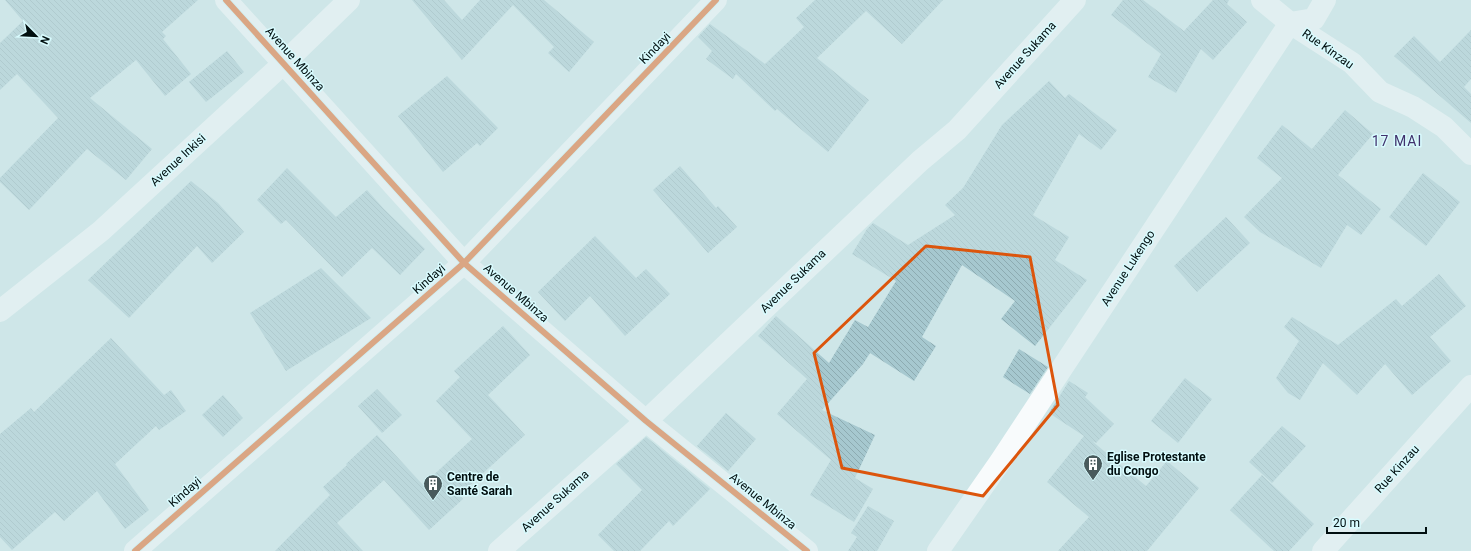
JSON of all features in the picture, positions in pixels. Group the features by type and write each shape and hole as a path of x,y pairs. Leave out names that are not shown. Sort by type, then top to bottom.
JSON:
{"street":[{"name":"Avenue Mbinza","path":"226,0 464,263 646,421 808,551"},
{"name":"Avenue Inkisi","path":"0,311 100,231 284,63 349,0"},
{"name":"Kindayi","path":"135,551 464,263 716,0"},
{"name":"Avenue Sukama","path":"499,551 646,421 920,160 957,130 1075,0"},
{"name":"Rue Kinzau","path":"1262,0 1290,22 1352,63 1380,92 1413,106 1444,127 1471,154"},
{"path":"1290,22 1314,20 1326,0"},
{"name":"Avenue Lukengo","path":"938,551 1000,462 1290,22"},
{"name":"Rue Kinzau","path":"1323,551 1471,386"}],"highlighted area":[{"path":"926,246 1030,257 1058,405 983,496 842,468 814,353"}],"building":[{"path":"5,0 198,0 162,32 166,36 163,39 191,74 165,96 136,60 90,98 152,149 126,180 87,149 29,210 0,182 0,178 58,118 17,74 0,90 0,43 23,21"},
{"path":"412,0 444,0 462,20 480,0 544,0 594,42 569,72 548,53 554,47 513,5 462,60"},
{"path":"815,0 943,0 902,44 866,11 817,58 869,100 828,152 777,109 775,111 736,74 733,79 706,59 712,51 698,37 710,24 765,64 804,27 796,18"},
{"path":"1123,0 1143,0 1184,31 1213,0 1229,0 1227,4 1247,22 1213,60 1201,49 1176,93 1148,77 1161,54 1111,15"},
{"path":"1471,30 1471,79 1464,87 1471,94 1471,123 1394,56 1414,36 1440,62"},
{"path":"227,51 244,72 206,102 189,82"},
{"path":"447,76 498,128 480,146 477,143 443,172 398,116"},
{"path":"1049,81 1065,98 1069,94 1117,130 1101,150 1079,134 1033,215 1069,237 1055,260 1087,280 1035,346 1001,319 1015,301 962,265 922,337 936,346 914,381 870,353 863,364 822,410 875,435 855,478 873,489 854,522 810,495 831,460 777,414 807,379 758,336 776,316 829,363 855,320 868,327 896,281 852,254 867,229 873,223 908,245 955,215 945,205 963,188 1002,125"},
{"path":"1345,110 1373,134 1338,175 1381,209 1361,235 1347,225 1321,268 1260,232 1244,217 1282,178 1257,158 1282,125 1312,149"},
{"path":"680,166 716,208 718,206 737,227 708,253 653,190"},
{"path":"287,168 336,217 367,190 425,249 400,275 372,248 342,277 286,220 281,224 257,200"},
{"path":"1423,173 1460,202 1426,246 1389,217"},
{"path":"191,181 218,203 244,232 212,263 197,246 129,318 88,280"},
{"path":"1226,217 1250,243 1197,292 1174,266"},
{"path":"595,236 636,278 646,269 670,294 625,336 590,296 565,321 538,292"},
{"path":"321,268 371,318 286,371 250,313"},
{"path":"1439,274 1466,306 1430,337 1451,361 1412,395 1385,364 1357,395 1323,363 1300,400 1288,393 1276,378 1299,341 1284,327 1292,317 1338,345 1396,299 1402,306"},
{"path":"503,326 530,355 488,395 525,435 459,495 463,499 429,530 384,480 337,523 363,551 275,551 330,495 323,487 377,435 423,485 472,439 436,401 460,377 454,371"},
{"path":"111,338 164,395 171,390 186,411 159,430 156,426 115,464 149,510 125,529 97,491 64,521 55,512 12,550 0,537 0,434 31,408 34,412"},
{"path":"1019,349 1048,367 1030,394 1003,377"},
{"path":"1185,378 1212,399 1178,443 1151,421"},
{"path":"1069,381 1088,393 1085,397 1114,424 1096,443 1092,441 1146,486 1167,461 1199,488 1147,551 1058,551 1089,517 1047,482 1084,436 1049,413"},
{"path":"377,389 402,415 382,433 358,406"},
{"path":"223,395 243,418 223,437 202,415"},
{"path":"726,413 756,439 728,471 697,446"},
{"path":"1282,426 1306,446 1272,483 1249,462"},
{"path":"646,437 710,489 673,526 669,521 640,551 614,551 598,535 642,490 616,464"},
{"path":"1262,475 1314,524 1289,551 1274,551 1230,510"},
{"path":"868,506 894,521 877,551 848,551 857,537 851,533"}],"cycle path":[{"path":"226,0 464,263 646,421 807,551"},
{"path":"135,551 464,263 716,0"}],"place":[{"name":"Eglise Protestante du Congo","path":"1093,481"},
{"name":"Centre de Santé Sarah","path":"433,501"}],"district":[{"name":"17 MAI","path":"1397,141"}]}
